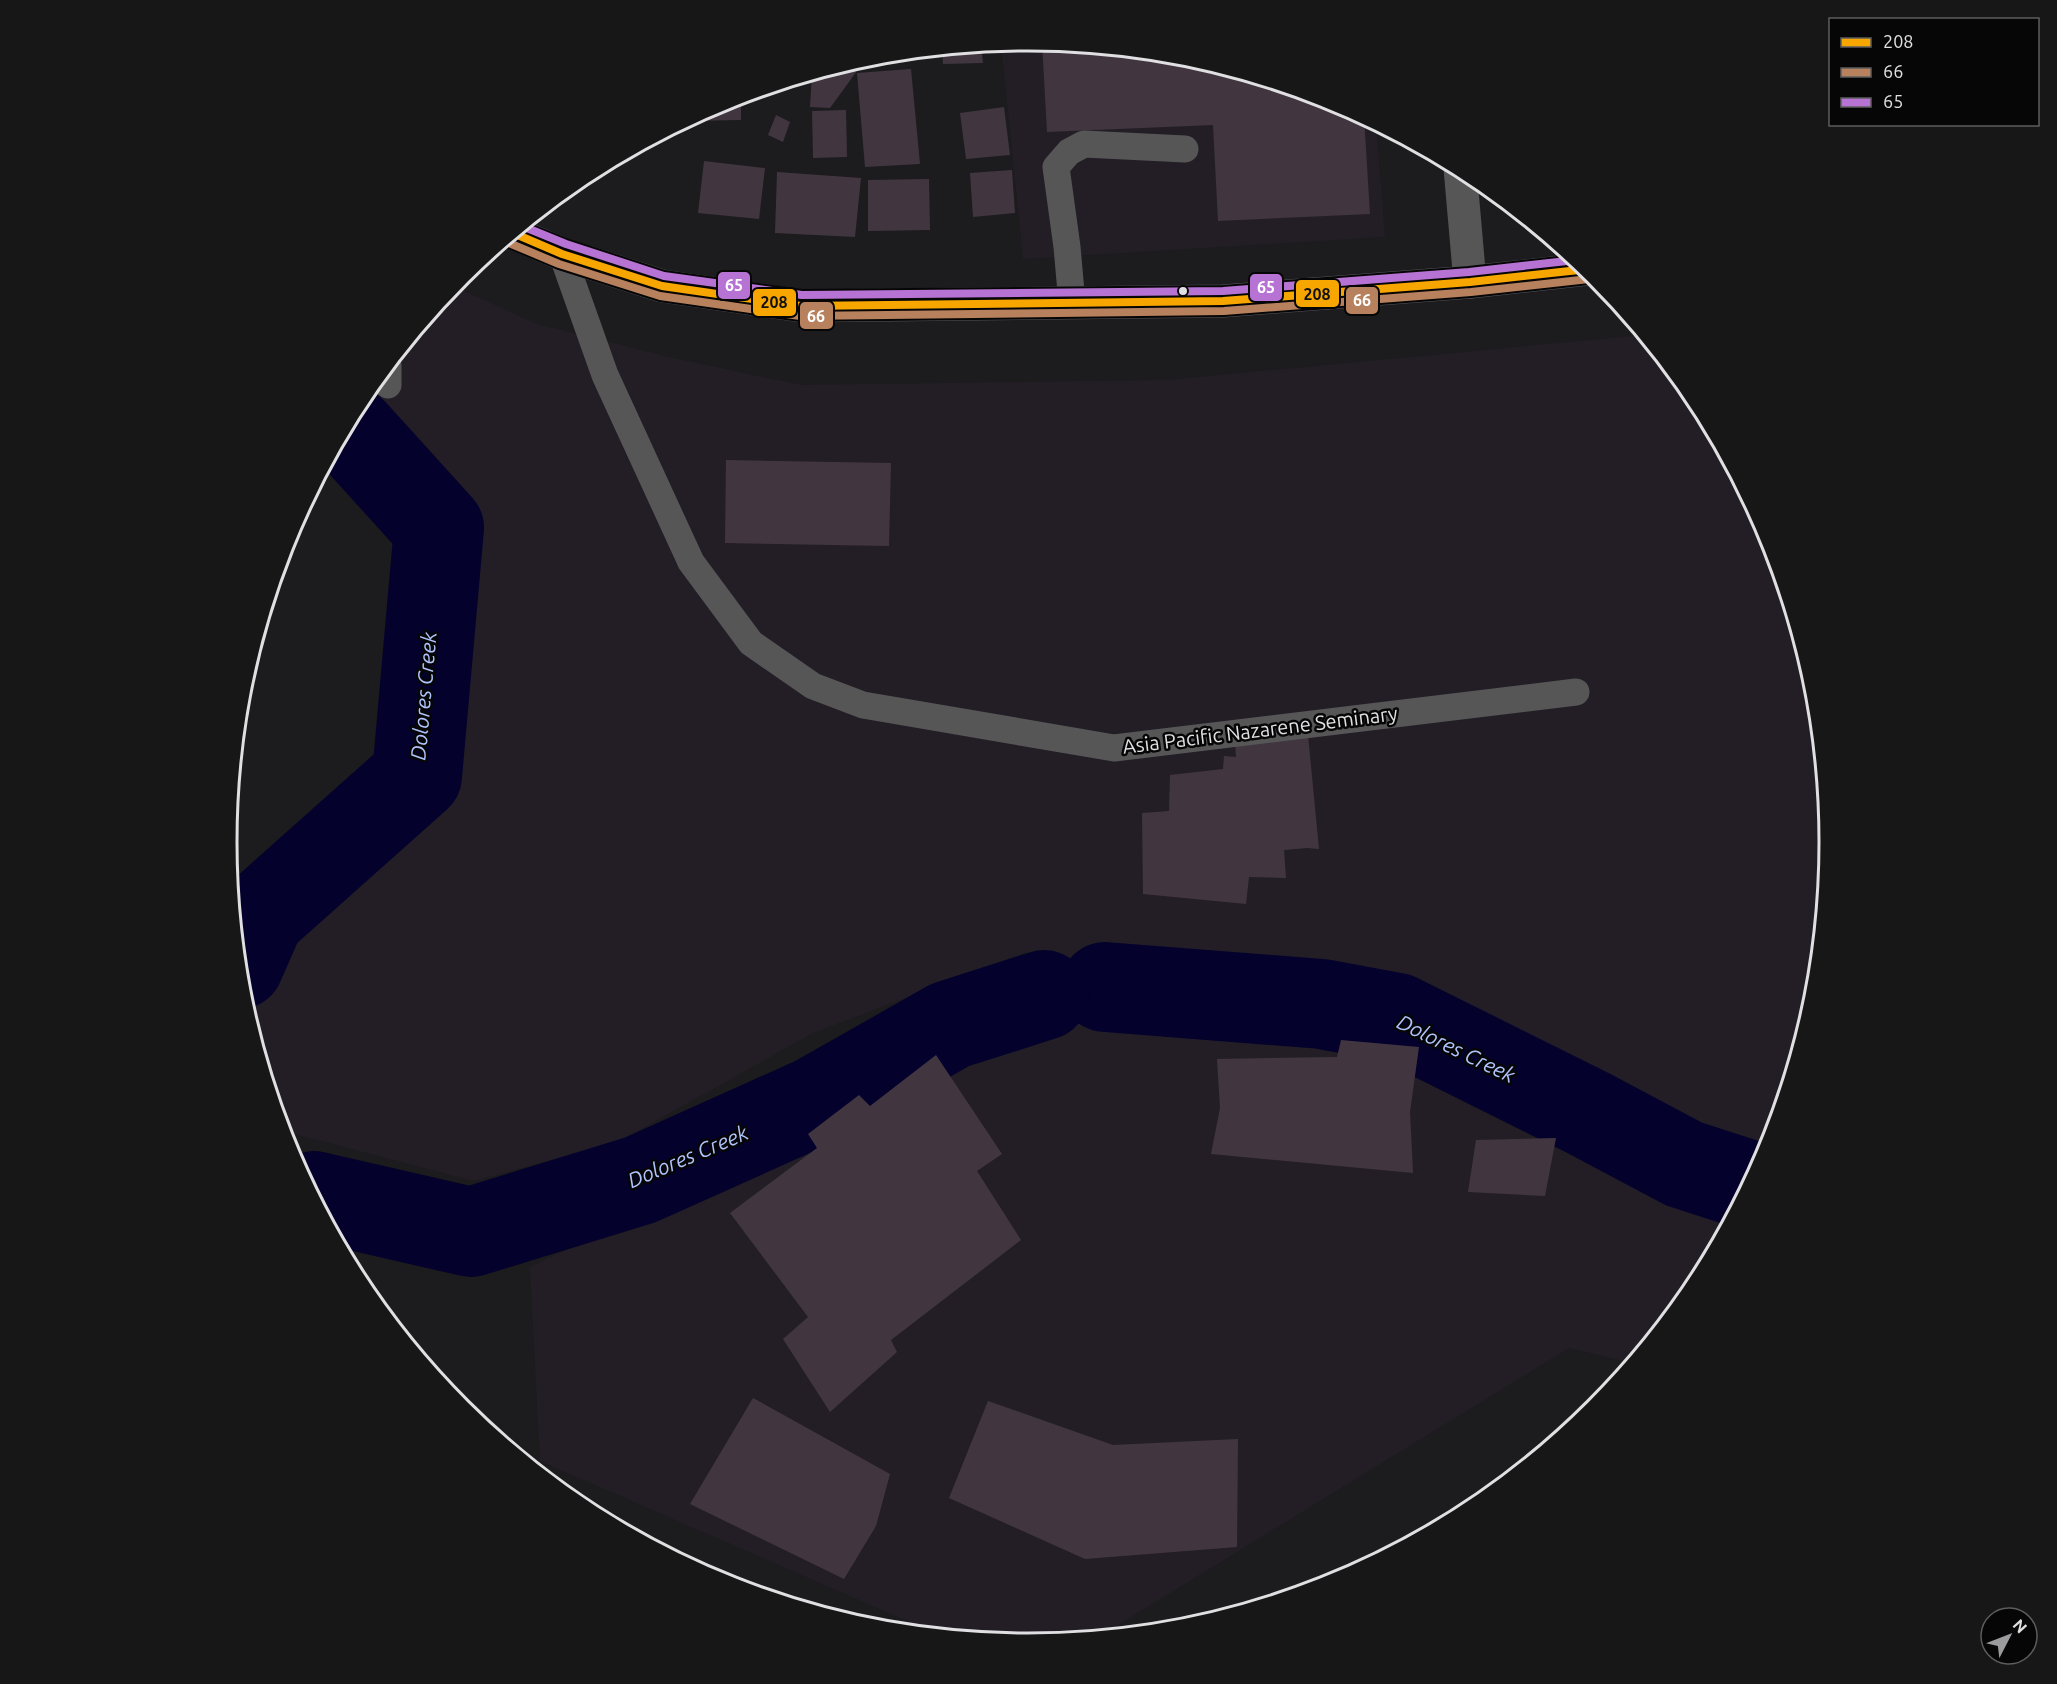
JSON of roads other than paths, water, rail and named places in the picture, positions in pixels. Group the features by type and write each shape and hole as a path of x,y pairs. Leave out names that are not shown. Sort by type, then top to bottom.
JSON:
{"main road":[{"path":"520,236 562,254 662,286 801,306 1223,301 1470,282 1575,270"}],"street":[{"path":"1461,180 1470,282"}],"lane":[{"path":"1072,303 1056,167 1069,152 1084,144 1185,149"},
{"name":"Asia Pacific Nazarene Seminary","path":"562,254 605,375 691,562 751,643 813,686 863,705 1114,748 1576,692"}],"waterway":[{"name":"Dolores Creek","path":"245,950 260,916 417,776 439,528 352,432"},
{"name":"Dolores Creek","path":"1105,987 1322,1004 1397,1018 1588,1113 1684,1164 1742,1183"},
{"name":"Dolores Creek","path":"322,1198 471,1232 640,1180 816,1101 950,1025 1044,995"}]}
